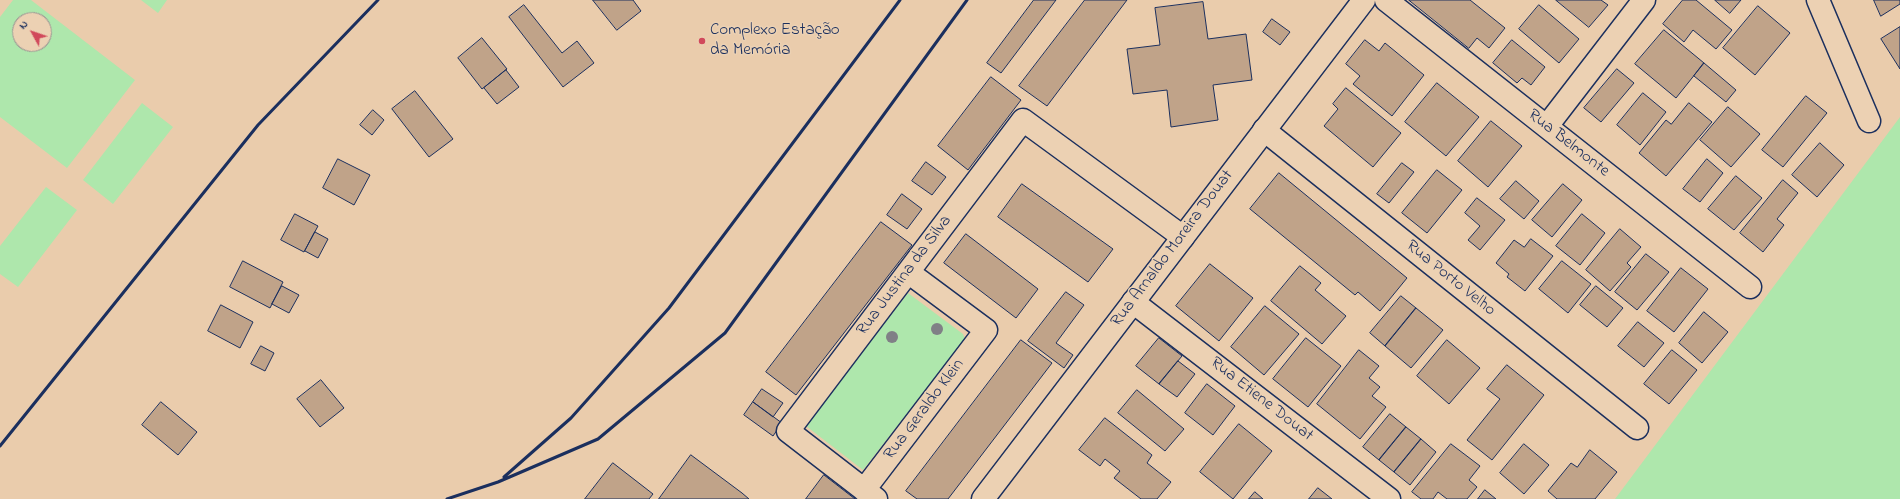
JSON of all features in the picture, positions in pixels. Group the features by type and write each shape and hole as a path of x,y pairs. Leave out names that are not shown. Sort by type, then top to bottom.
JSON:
{"street":[{"name":"Rua Arnaldo Moreira Douat","path":"983,499 1364,0"},
{"name":"Rua Belmonte","path":"1386,0 1750,287"},
{"path":"1547,126 1644,0"},
{"path":"1818,0 1869,121"},
{"name":"Rua Justina da Silva","path":"870,495 788,431 1023,120 1182,237"},
{"name":"Rua Porto Velho","path":"1264,130 1636,428"},
{"name":"Rua Geraldo Klein","path":"870,495 986,330 908,272"},
{"name":"Rua Etiene Douat","path":"1133,302 1389,499"}],"green space":[{"path":"13,0 31,0 47,12 12,12 12,52 52,52 52,16 135,80 67,168 0,117 0,17"},
{"path":"141,0 167,0 158,13"},
{"path":"142,103 173,127 113,204 83,180"},
{"path":"1900,117 1900,499 1615,499"},
{"path":"46,187 77,210 18,287 0,274 0,246"},
{"path":"908,293 963,334 965,339 863,470 806,426"}],"building":[{"path":"593,0 633,0 641,11 617,30"},
{"path":"1034,0 1056,0 1001,73 987,63"},
{"path":"1085,0 1127,0 1047,106 1019,86"},
{"path":"1409,0 1470,0 1505,28 1489,48 1477,38 1469,48"},
{"path":"1556,0 1601,0 1608,5 1589,27"},
{"path":"1683,0 1696,0 1732,30 1716,49 1693,30 1684,42 1663,24"},
{"path":"1715,0 1741,0 1730,13"},
{"path":"1874,0 1900,0 1900,4 1881,16"},
{"path":"1203,2 1208,39 1246,34 1252,80 1213,85 1218,120 1171,127 1167,90 1133,94 1127,49 1160,45 1155,8"},
{"path":"524,5 562,53 577,41 594,63 563,87 509,17"},
{"path":"1539,5 1579,39 1559,63 1519,29"},
{"path":"1758,6 1790,33 1755,75 1723,48"},
{"path":"1272,19 1290,32 1280,45 1263,32"},
{"path":"1900,27 1900,69 1881,39"},
{"path":"1664,30 1704,63 1676,98 1635,64"},
{"path":"482,38 507,69 482,89 458,58"},
{"path":"1365,40 1379,51 1385,43 1424,75 1392,116 1353,84 1360,76 1346,64"},
{"path":"1512,40 1545,67 1531,85 1522,78 1517,83 1493,63"},
{"path":"1704,63 1736,90 1726,102 1694,76"},
{"path":"1617,69 1634,83 1601,122 1584,108"},
{"path":"506,70 519,87 497,104 484,88"},
{"path":"991,77 1021,100 968,170 938,146"},
{"path":"1437,83 1479,117 1446,156 1405,122"},
{"path":"1346,88 1401,133 1373,167 1324,126 1338,109 1333,104"},
{"path":"415,91 453,139 429,157 392,109"},
{"path":"1643,93 1666,112 1640,145 1617,125"},
{"path":"1806,96 1827,113 1783,167 1762,150"},
{"path":"1689,103 1712,122 1666,176 1639,153 1666,120 1671,124"},
{"path":"1728,107 1760,134 1731,167 1700,140"},
{"path":"373,110 384,120 372,135 360,125"},
{"path":"1491,121 1522,146 1488,187 1458,161"},
{"path":"1820,143 1844,165 1817,197 1792,175"},
{"path":"338,159 370,175 354,205 323,188"},
{"path":"1707,159 1723,173 1700,202 1683,189"},
{"path":"926,162 946,177 932,195 912,181"},
{"path":"1402,163 1414,172 1389,203 1377,194"},
{"path":"1437,170 1462,190 1427,233 1402,213"},
{"path":"1279,173 1407,278 1380,311 1358,292 1355,295 1250,209"},
{"path":"1736,176 1762,198 1734,230 1708,209"},
{"path":"1783,180 1798,193 1777,219 1784,225 1763,252 1740,233"},
{"path":"1516,181 1539,201 1524,219 1500,199"},
{"path":"1022,184 1113,249 1088,282 998,217"},
{"path":"1563,184 1582,200 1552,237 1532,220"},
{"path":"902,194 922,209 907,229 887,215"},
{"path":"1477,198 1505,220 1480,250 1468,240 1480,226 1465,213"},
{"path":"295,214 318,226 304,252 281,240"},
{"path":"1582,214 1605,233 1580,265 1556,246"},
{"path":"881,222 912,245 796,395 766,372"},
{"path":"1620,229 1641,247 1627,263 1631,267 1610,291 1586,270"},
{"path":"315,232 328,239 318,258 305,251"},
{"path":"966,234 1038,289 1016,318 944,263"},
{"path":"1531,239 1553,256 1525,291 1507,277 1509,274 1496,263 1514,240 1524,247"},
{"path":"1646,254 1669,272 1637,310 1615,292"},
{"path":"243,261 283,282 270,308 230,287"},
{"path":"1562,261 1591,284 1568,313 1539,289"},
{"path":"1210,264 1253,298 1219,341 1176,306"},
{"path":"1300,266 1321,283 1315,290 1346,316 1322,344 1271,301"},
{"path":"1681,268 1708,289 1674,332 1647,311"},
{"path":"282,286 299,295 289,313 272,304"},
{"path":"1596,286 1623,308 1607,327 1580,305"},
{"path":"1066,292 1084,305 1056,343 1073,355 1064,368 1028,341"},
{"path":"1401,296 1416,308 1385,346 1370,333"},
{"path":"221,305 253,322 240,348 208,331"},
{"path":"1265,306 1299,334 1264,375 1231,347"},
{"path":"1416,308 1443,330 1411,368 1385,346"},
{"path":"1704,312 1728,332 1702,363 1679,343"},
{"path":"1638,322 1664,343 1644,367 1618,346"},
{"path":"1159,338 1182,356 1159,384 1136,366"},
{"path":"1306,338 1341,366 1308,407 1273,379"},
{"path":"1021,340 1052,363 948,499 917,499 906,491"},
{"path":"1447,340 1480,368 1449,404 1417,376"},
{"path":"261,346 274,353 265,371 251,364"},
{"path":"1359,350 1379,366 1369,378 1380,387 1372,396 1386,407 1360,439 1317,404"},
{"path":"1672,350 1697,370 1669,404 1644,384"},
{"path":"1178,361 1195,374 1177,397 1159,384"},
{"path":"1507,365 1544,395 1492,460 1467,440 1500,399 1487,389"},
{"path":"321,380 344,408 320,427 297,399"},
{"path":"1207,384 1235,406 1213,435 1185,413"},
{"path":"762,389 783,403 773,417 753,402"},
{"path":"1137,390 1184,429 1165,451 1118,413"},
{"path":"161,402 197,432 178,455 142,425"},
{"path":"753,402 782,423 773,436 744,415"},
{"path":"1390,414 1406,427 1379,460 1363,447"},
{"path":"1105,418 1152,455 1147,463 1171,482 1157,499 1141,499 1114,478 1120,471 1105,459 1100,466 1079,450"},
{"path":"1239,424 1272,451 1233,499 1200,472"},
{"path":"1406,427 1421,439 1394,472 1379,460"},
{"path":"1421,439 1436,452 1410,485 1394,472"},
{"path":"1451,444 1480,466 1469,480 1477,487 1467,499 1447,499 1438,492 1433,499 1421,499 1412,492"},
{"path":"1524,444 1549,465 1524,494 1500,473"},
{"path":"1590,450 1617,472 1595,499 1557,499 1548,491 1571,463 1577,467"},
{"path":"691,455 742,493 749,499 659,499"},
{"path":"613,463 653,494 649,499 585,499"},
{"path":"824,475 855,499 806,499"},
{"path":"1318,488 1332,499 1309,499"},
{"path":"1485,490 1496,499 1478,499"},
{"path":"1255,492 1263,499 1249,499"}],"railway":[{"path":"0,446 258,125 378,0"},
{"path":"504,477 571,418 669,308 900,0"},
{"path":"447,499 498,482 598,439 725,333 967,0"}],"place":[{"name":"Complexo Estação da Memória","path":"702,41"}]}
